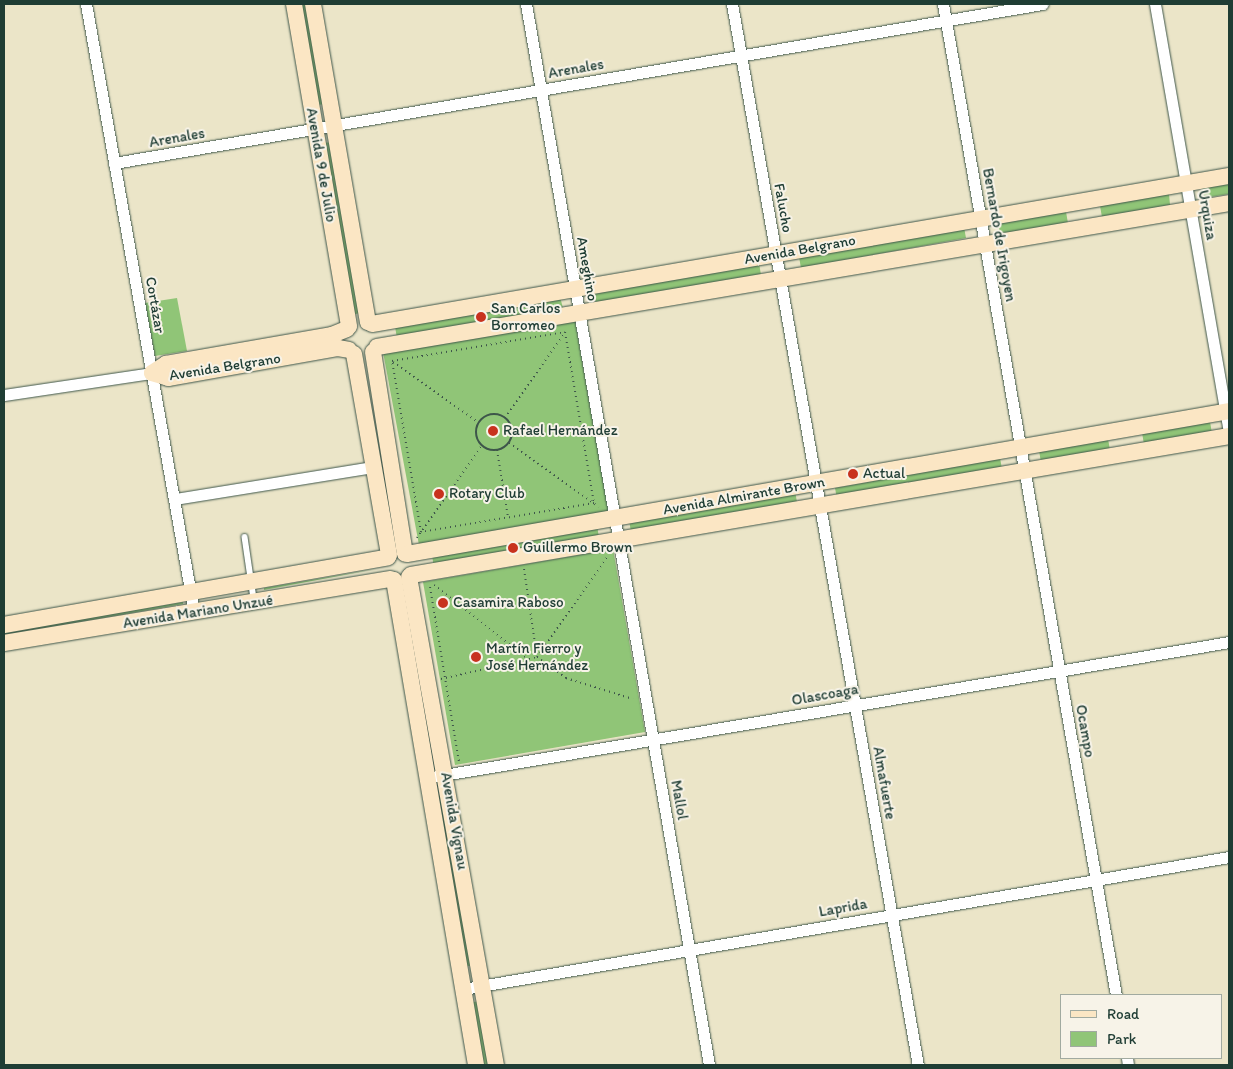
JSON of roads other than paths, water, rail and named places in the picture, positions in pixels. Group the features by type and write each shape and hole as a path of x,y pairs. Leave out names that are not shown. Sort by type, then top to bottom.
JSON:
{"main road":[{"name":"Avenida 9 de Julio","path":"294,4 348,328"},
{"name":"Avenida 9 de Julio","path":"313,4 370,323"},
{"name":"Avenida Belgrano","path":"370,323 1229,176"},
{"name":"Avenida Belgrano","path":"375,350 579,312 781,281 1229,202"},
{"path":"399,555 375,350 379,337 370,323 359,321 348,328 344,342 351,352 373,467 399,555 414,566 401,578 385,569 399,555"},
{"name":"Avenida Belgrano","path":"254,356 332,335 348,328"},
{"name":"Avenida Belgrano","path":"152,373 166,364 338,348 351,352"},
{"path":"351,352 364,356 375,350"},
{"name":"Avenida Almirante Brown","path":"399,555 1228,411"},
{"name":"Avenida Almirante Brown","path":"401,578 618,539 1229,436"},
{"name":"Avenida Mariano Unzué","path":"4,625 399,555"},
{"name":"Avenida Mariano Unzué","path":"4,644 401,578"},
{"name":"Avenida Vignau","path":"401,578 437,680 453,773 482,985 496,1065"},
{"name":"Avenida Vignau","path":"401,578 426,778 476,1065"}],"street":[{"name":"Cortázar","path":"86,4 194,612"},
{"name":"Ameghino","path":"526,4 618,539"},
{"name":"Falucho","path":"732,4 820,505"},
{"name":"Bernardo de Irigoyen","path":"943,4 1024,471"},
{"name":"Arenales","path":"114,164 1042,4"},
{"name":"Urquiza","path":"1155,4 1190,209 1228,411 1229,432"},
{"path":"4,395 152,373"},
{"path":"174,499 373,467"},
{"name":"Ocampo","path":"1024,471 1116,994"},
{"name":"Almafuerte","path":"820,505 918,1065"},
{"name":"Mallol","path":"618,539 709,1065"},
{"name":"Olascoaga","path":"426,778 1229,642"},
{"name":"Laprida","path":"463,989 1229,857"}],"lane":[{"path":"245,537 255,603"}],"place":[{"name":"San Carlos Borromeo","path":"481,317"},
{"name":"Rafael Hernández","path":"493,431"},
{"name":"Actual","path":"853,474"},
{"name":"Rotary Club","path":"439,494"},
{"name":"Guillermo Brown","path":"513,548"},
{"name":"Casamira Raboso","path":"443,603"},
{"name":"Martín Fierro y José Hernández","path":"476,657"}]}
